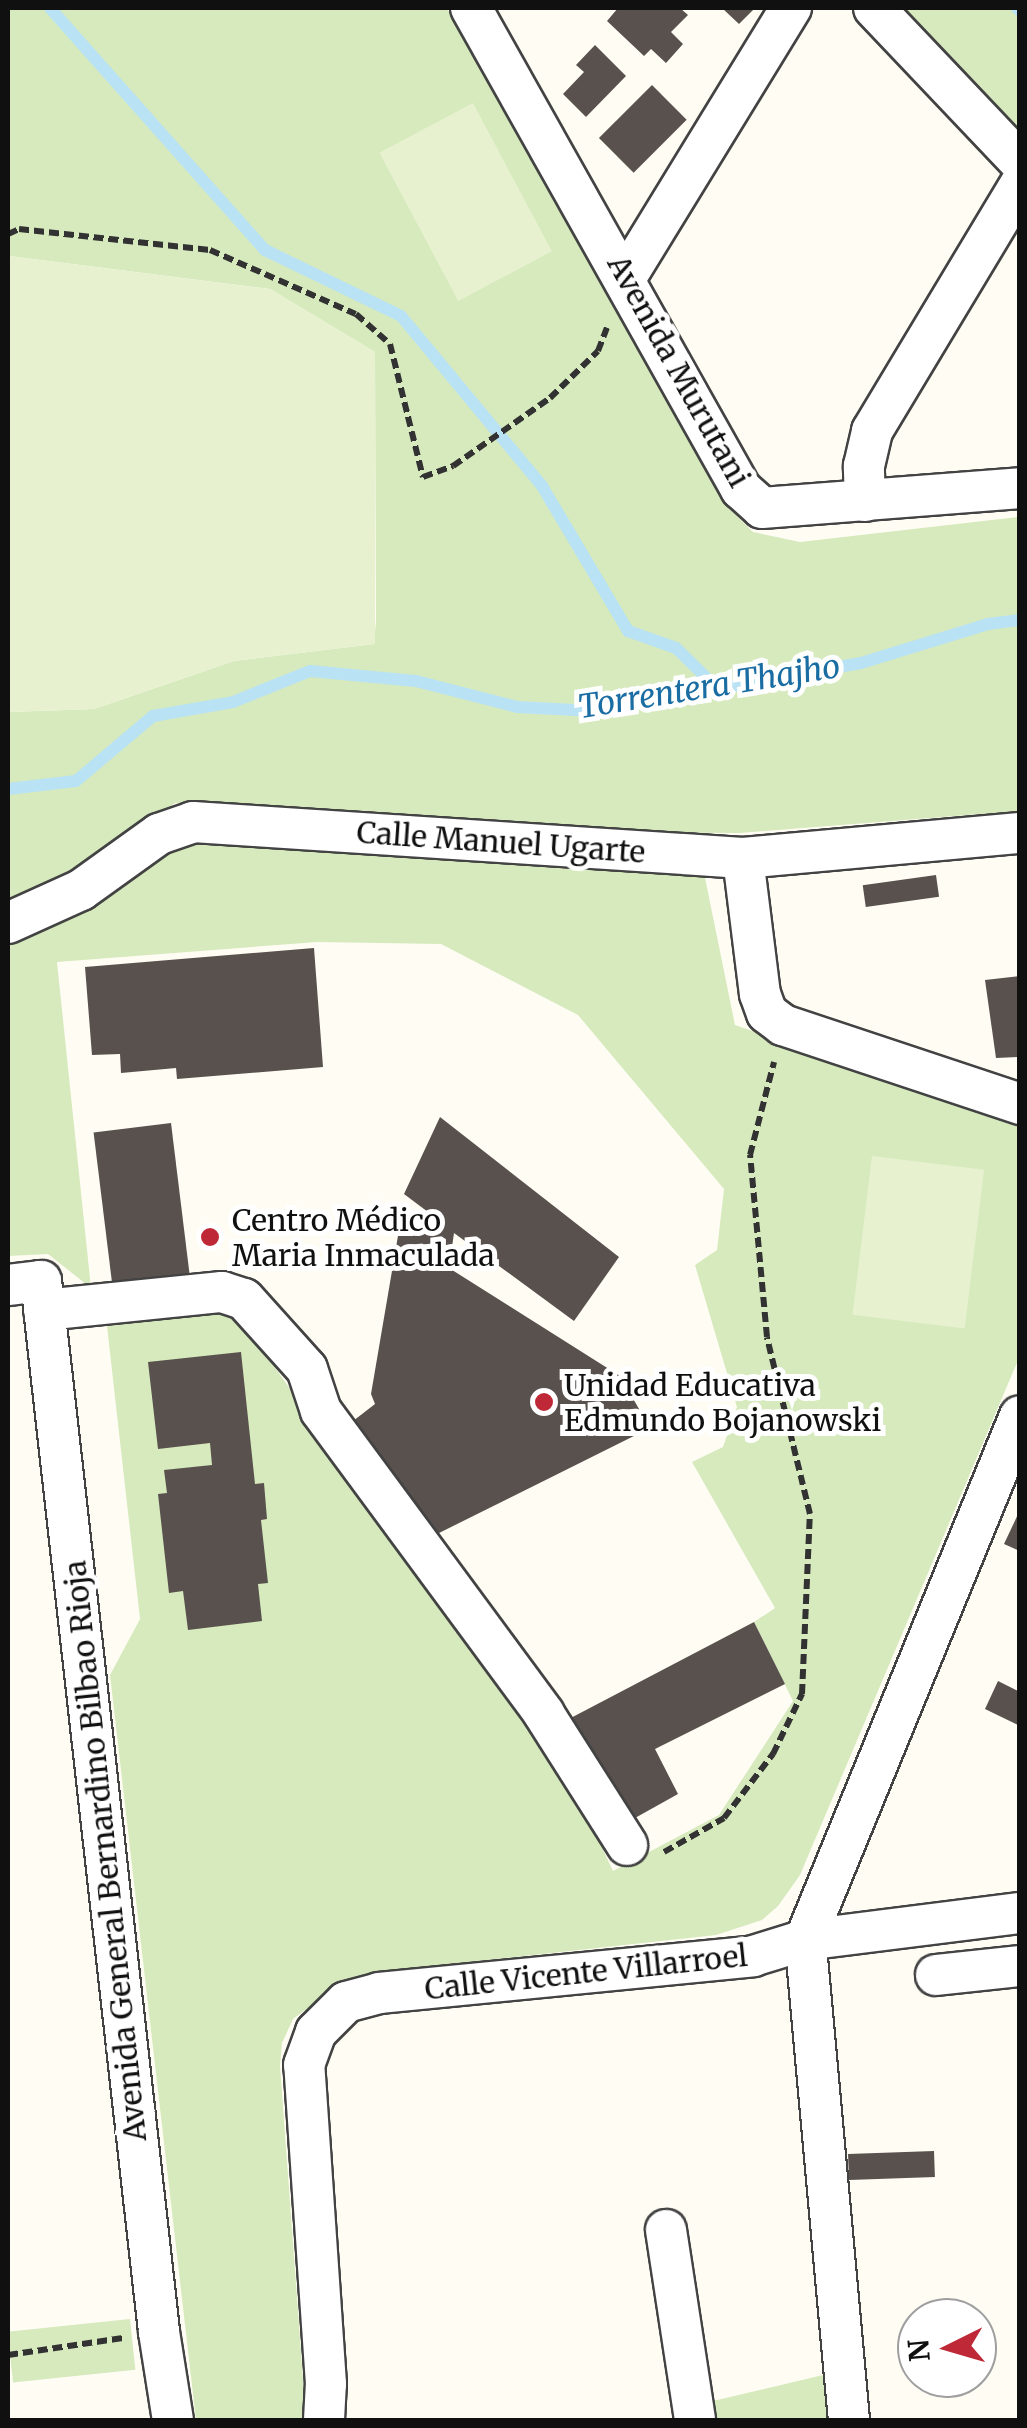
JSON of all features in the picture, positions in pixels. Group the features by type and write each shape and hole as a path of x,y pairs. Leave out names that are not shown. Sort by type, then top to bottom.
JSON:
{"street":[{"name":"Avenida Murutani","path":"472,8 626,277 740,489 762,508 1020,488"},
{"path":"626,277 791,8"},
{"path":"874,8 1020,162"},
{"path":"865,500 864,466 872,431 1020,185"},
{"name":"Calle Manuel Ugarte","path":"8,922 81,890 159,834 193,822 743,858 1020,832"},
{"path":"743,858 760,994 767,1013 783,1025 1020,1104"},
{"path":"31,1292 222,1292 244,1299 308,1369 320,1412 544,1714 627,1845"},
{"name":"Avenida General Bernardino Bilbao Rioja","path":"31,1292 173,2420"},
{"path":"848,2420 805,1940 1020,1416"},
{"name":"Calle Vicente Villarroel","path":"329,2408 304,2065 316,2032 346,2002 379,1993 753,1956 805,1940 1020,1913"},
{"path":"936,1975 1020,1966"},
{"path":"666,2230 695,2420"}],"path":[{"path":"8,234 19,229 210,250 356,314 390,344 422,477 453,466 500,436 550,398 598,352 626,277"},
{"path":"627,1845 634,1870 724,1818 772,1754 802,1694 810,1514 767,1337 750,1156 783,1025"},
{"path":"8,2355 159,2332"}],"green space":[{"path":"8,8 446,8 458,21 725,504 753,532 800,542 1019,517 1019,811 740,833 580,832 387,813 175,803 84,875 8,907 8,712 94,709 234,661 374,644 376,621 375,352 270,289 9,256"},
{"path":"899,8 1019,8 1019,134"},
{"path":"473,103 552,251 458,301 379,153"},
{"path":"9,256 270,289 375,352 375,644 234,661 94,709 8,712"},
{"path":"224,840 399,857 704,873 735,1025 1019,1120 1019,1358 800,1875 778,1906 762,1920 716,1935 377,1972 337,1986 293,2019 282,2043 280,2066 306,2420 196,2420 110,1675 140,1619 107,1326 228,1311 271,1362 544,1746 581,1803 613,1871 719,1815 793,1701 754,1622 775,1608 692,1462 723,1447 737,1407 695,1265 717,1250 724,1189 578,1015 441,944 317,942 57,962 91,1288 48,1254 8,1256 8,942 156,855 189,842"},
{"path":"872,1156 984,1170 965,1329 853,1315"},
{"path":"130,2319 135,2370 13,2383 8,2332"},
{"path":"823,2375 828,2420 716,2420 713,2401"}],"building":[{"path":"618,8 680,8 688,15 671,32 683,44 666,63 651,49 644,56 607,21"},
{"path":"722,8 755,8 739,24"},
{"path":"595,45 626,76 586,117 563,94 584,72 576,65"},
{"path":"652,85 687,120 634,173 599,138"},
{"path":"936,875 939,897 866,907 863,885"},
{"path":"314,948 323,1067 177,1079 176,1068 121,1073 120,1054 92,1055 85,967"},
{"path":"1020,976 1020,1057 996,1058 985,980"},
{"path":"440,1117 619,1257 574,1321 454,1233 449,1268 620,1376 650,1428 423,1541 344,1428 375,1404 371,1394 400,1224 444,1224 404,1194"},
{"path":"171,1123 190,1277 112,1286 94,1133"},
{"path":"241,1352 255,1484 264,1483 267,1519 261,1520 268,1583 258,1584 262,1621 188,1630 183,1591 169,1593 158,1494 167,1493 164,1470 212,1465 210,1443 158,1449 148,1362"},
{"path":"1020,1510 1020,1551 1004,1544"},
{"path":"754,1622 785,1684 655,1749 678,1794 635,1818 565,1721"},
{"path":"998,1681 1020,1692 1020,1726 985,1709"},
{"path":"934,2151 935,2177 849,2180 848,2154"}],"waterway":[{"path":"50,8 265,250 401,316 542,486 628,631 676,648 718,689"},
{"path":"1017,8 1020,11"},
{"name":"Torrentera Thajho","path":"8,789 76,781 153,716 233,702 310,671 416,681 517,707 594,711 861,663 988,624 1020,620"}],"place":[{"name":"Centro Médico Maria Inmaculada","path":"210,1237"},
{"name":"Unidad Educativa Edmundo Bojanowski","path":"544,1402"}]}
